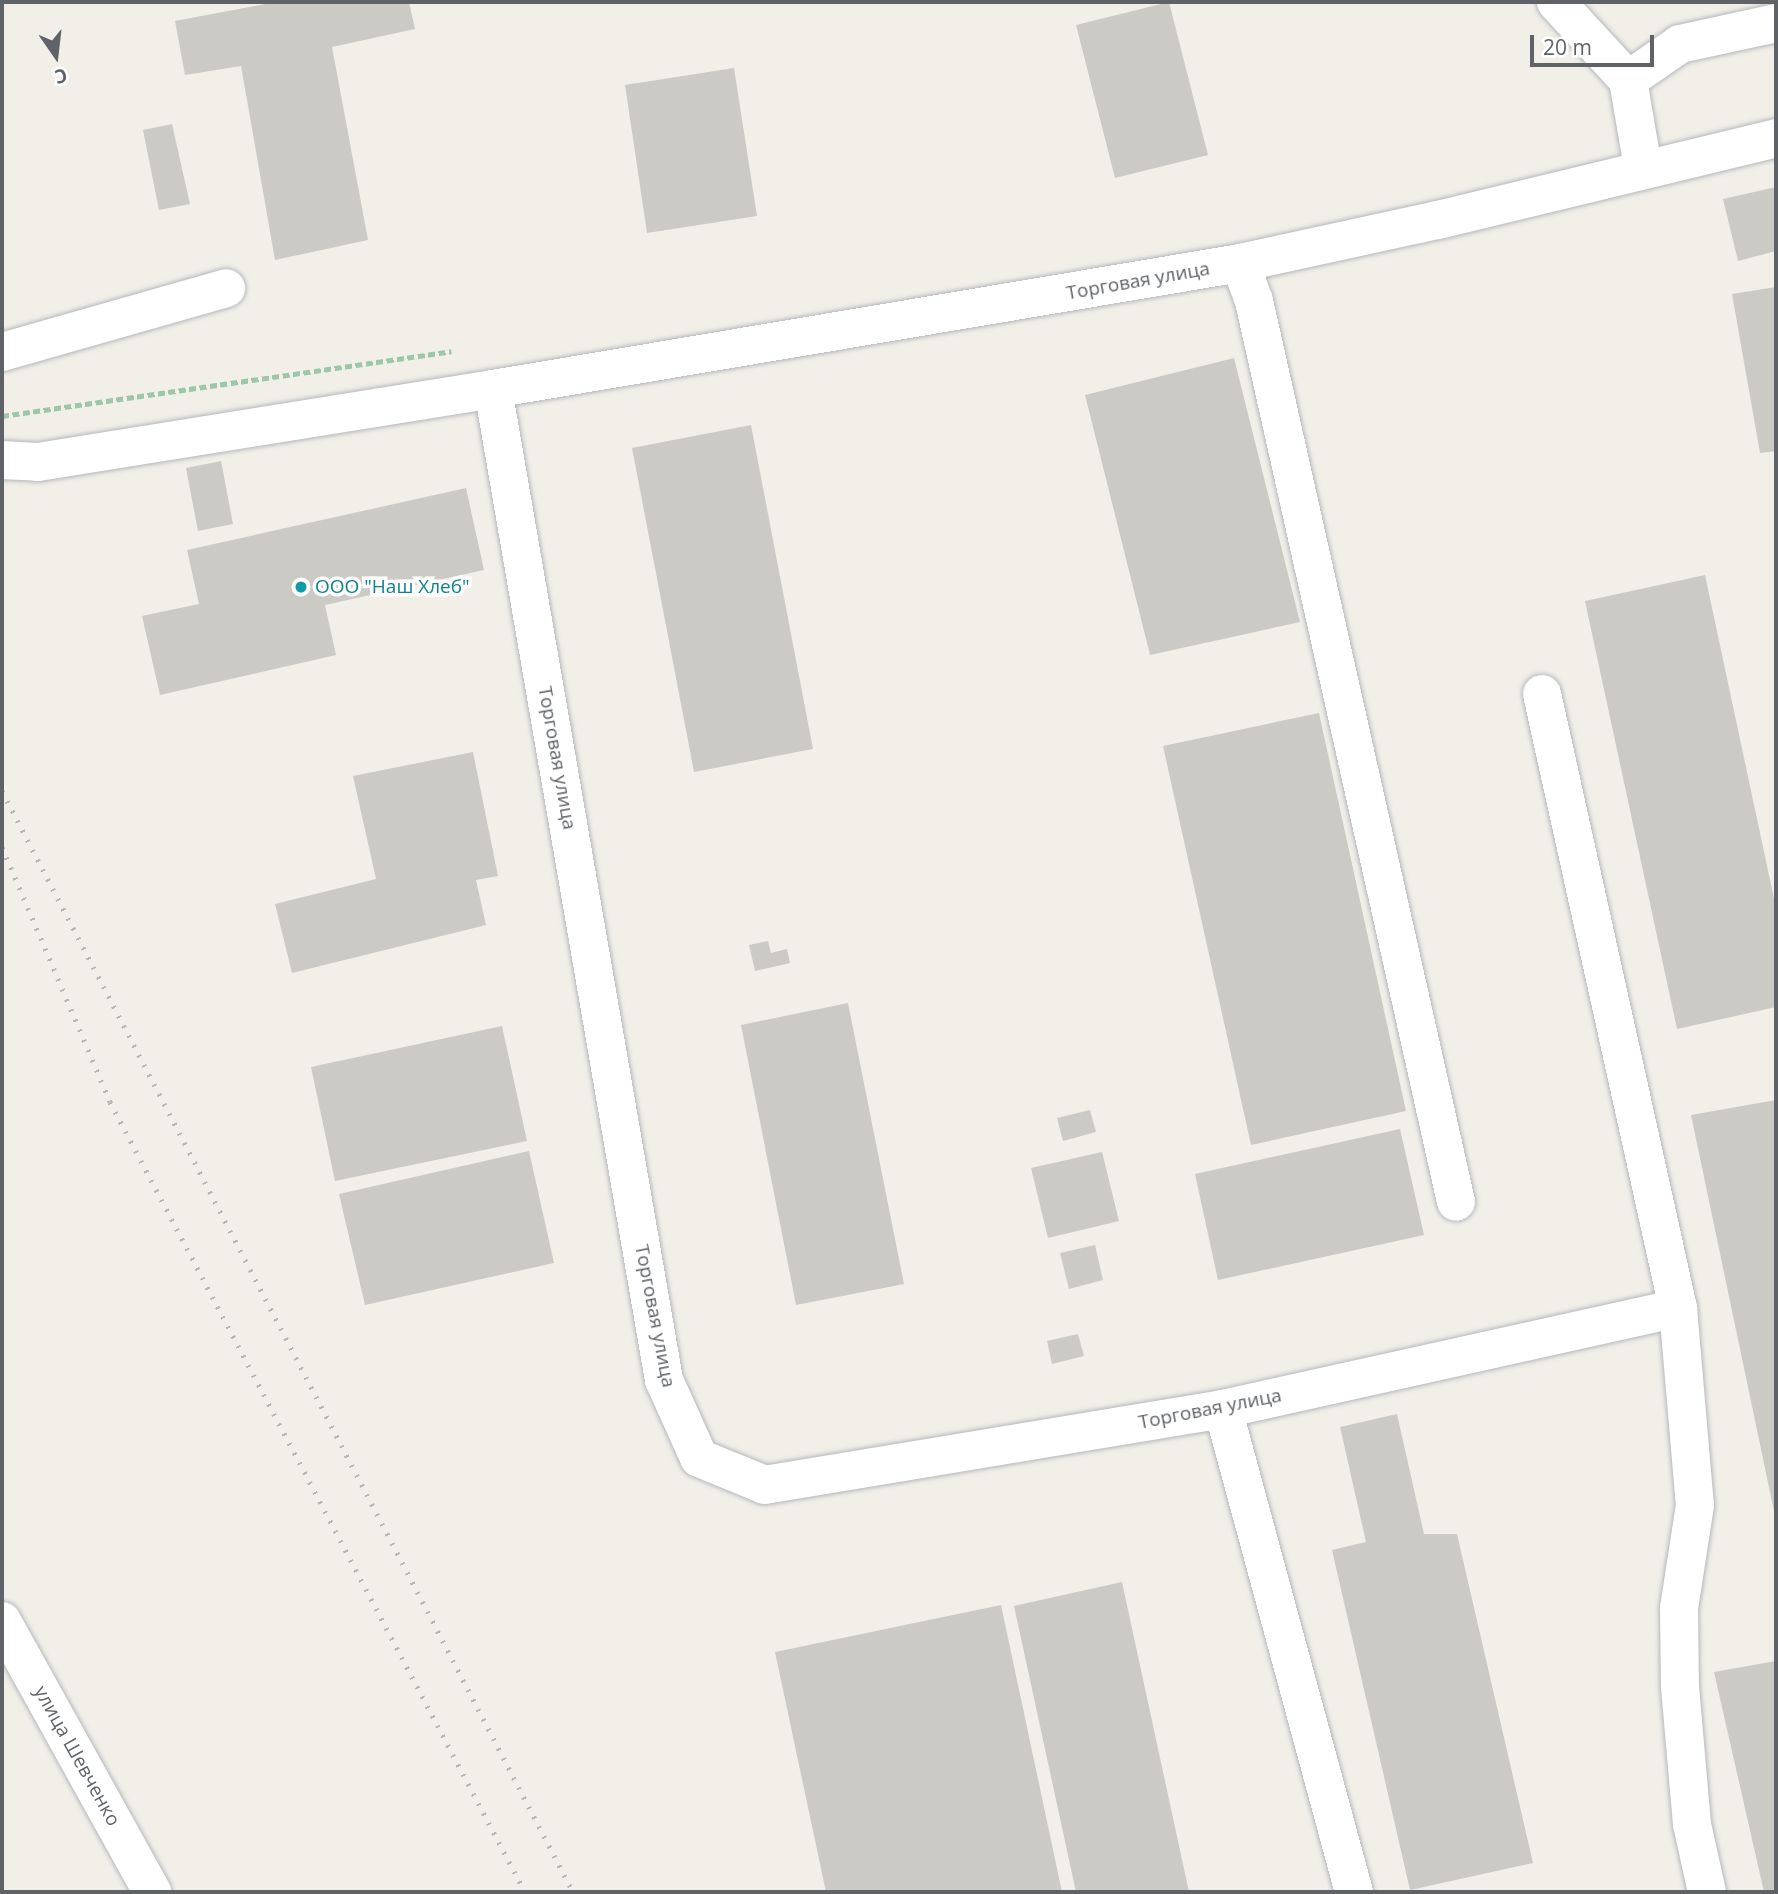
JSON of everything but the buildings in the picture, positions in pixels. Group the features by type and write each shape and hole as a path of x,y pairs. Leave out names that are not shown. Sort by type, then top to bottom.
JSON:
{"street":[{"path":"1556,2 1628,80 1643,168"},
{"path":"1628,80 1680,44 1776,23"},
{"name":"Торговая улица","path":"2,460 38,462 493,389 1240,263 1438,220 1643,168 1776,138"},
{"path":"1240,263 1254,301 1456,1202"},
{"path":"2,352 226,288"},
{"name":"Торговая улица","path":"493,389 664,1380 699,1458 765,1485 1223,1409 1678,1308"},
{"path":"1542,694 1678,1308 1695,1505 1679,1608 1680,1687 1692,1824 1707,1892"},
{"path":"1223,1409 1354,1892"},
{"name":"улица Шевченко","path":"2,1621 152,1892"}],"railway":[{"path":"2,791 573,1892"},
{"path":"2,847 110,1102 525,1892"}],"place":[{"name":"ООО \"Наш Хлеб\"","path":"301,587"}]}
